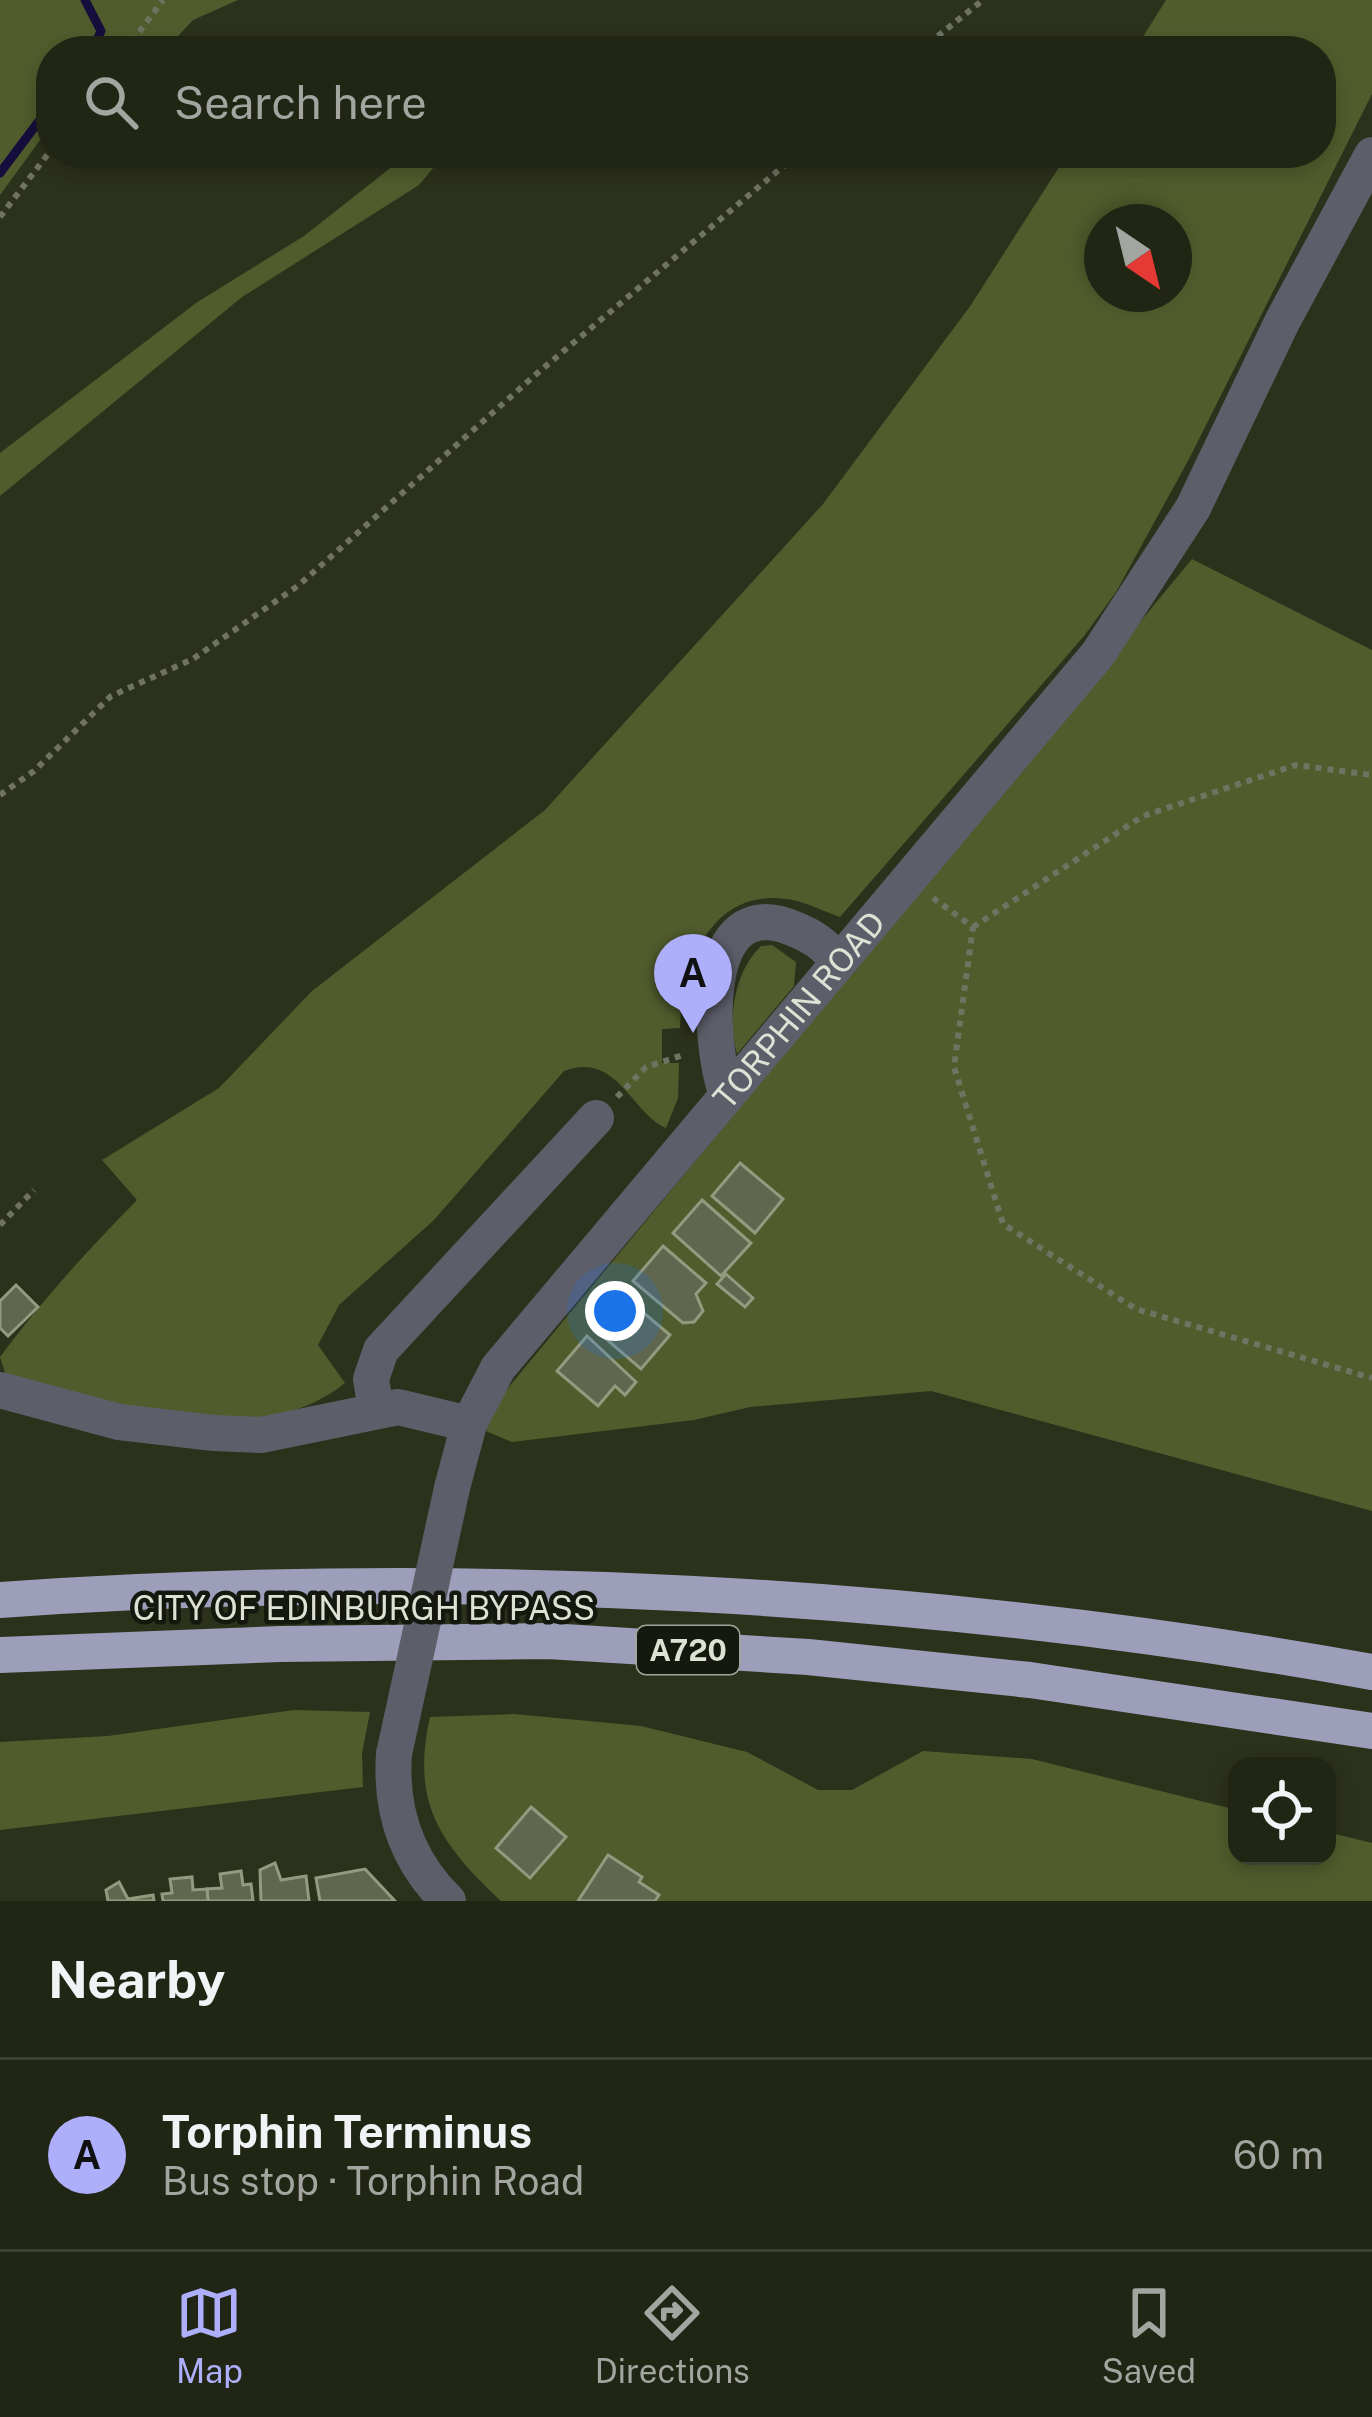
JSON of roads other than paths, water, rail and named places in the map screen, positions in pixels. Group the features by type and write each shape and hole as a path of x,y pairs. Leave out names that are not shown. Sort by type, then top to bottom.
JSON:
{"highway":[{"name":"CITY OF EDINBURGH BYPASS","path":"0,1600 458,1590 765,1599 1111,1634 1372,1672"},
{"name":"CITY OF EDINBURGH BYPASS","path":"0,1655 280,1644 548,1641 808,1657 1030,1680 1372,1731"}],"street":[{"name":"TORPHIN ROAD","path":"448,1901 413,1857 398,1823 391,1790 394,1754 469,1424 498,1368 1098,654 1193,508 1282,322 1372,155"},
{"path":"727,1095 712,1046 713,994 729,945 755,922 772,920 826,946 837,961"},
{"path":"376,1409 371,1378 381,1350 596,1118"},
{"path":"0,1390 118,1422 238,1434 261,1435 398,1407 469,1424"}],"waterway":[{"path":"85,0 101,31 99,36"},
{"path":"0,173 36,125"}],"place":[{"name":"Torphin Terminus","path":"693,1033"}]}
